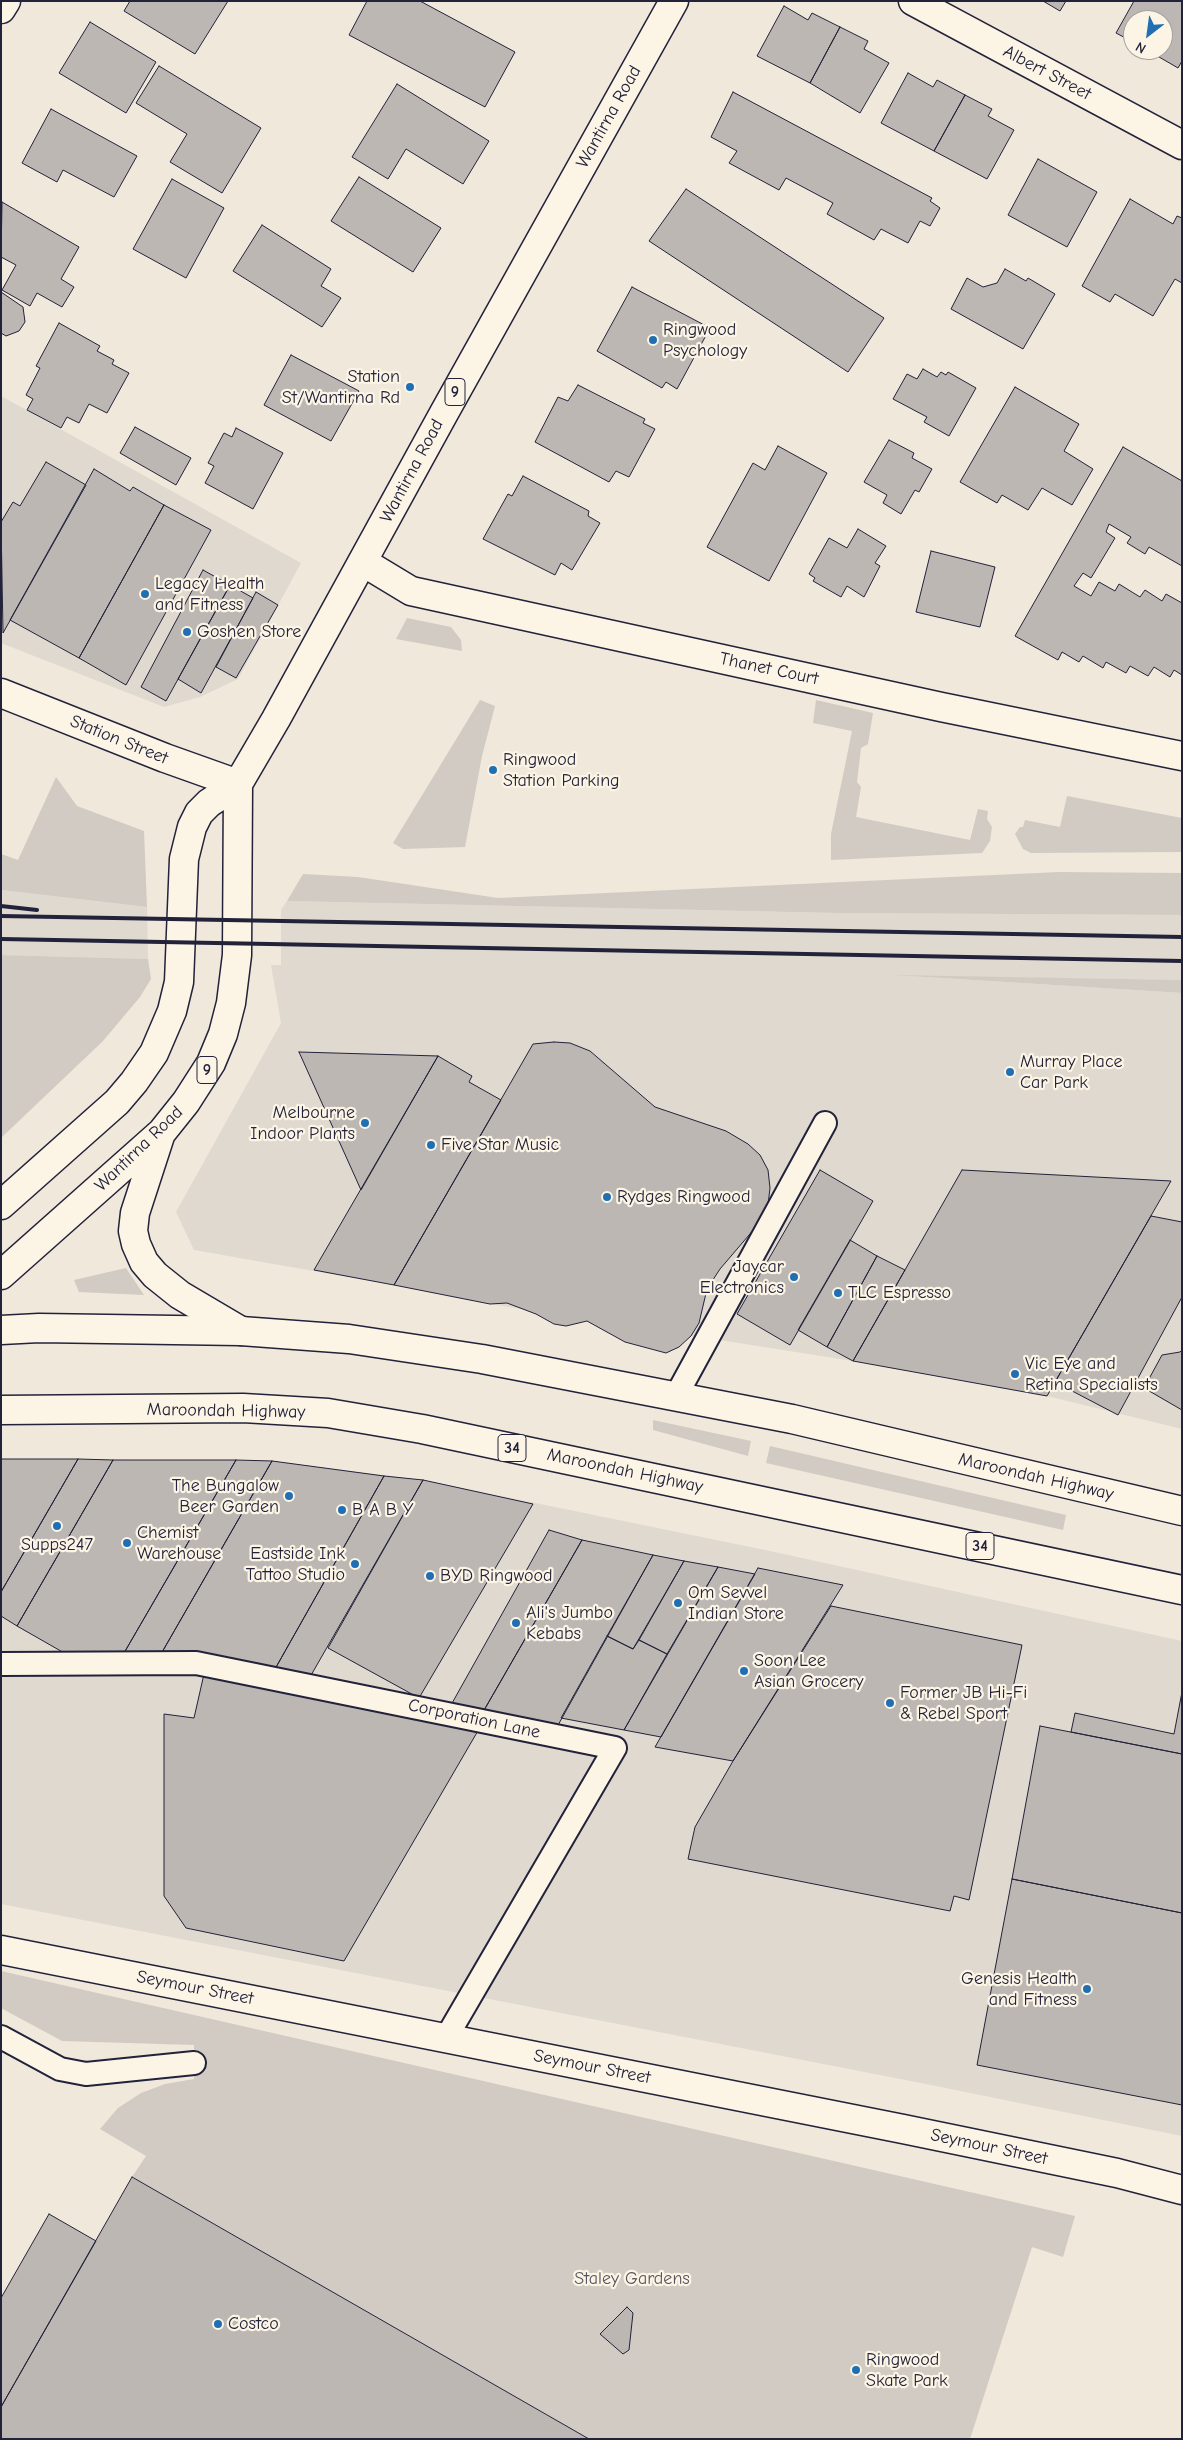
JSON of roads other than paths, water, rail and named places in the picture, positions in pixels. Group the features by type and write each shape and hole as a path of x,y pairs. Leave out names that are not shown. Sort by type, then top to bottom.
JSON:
{"main road":[{"path":"1,9 6,1"},
{"name":"Wantirna Road","path":"1,1205 117,1102 145,1068 154,1053 172,1011 179,982 184,859 192,827 199,813 209,803 238,784 364,562 444,413 674,1"},
{"name":"Albert Street","path":"912,1 1182,145"},
{"name":"Thanet Court","path":"364,562 411,591 931,705 1182,756"},
{"name":"Station Street","path":"1,692 166,758 238,784"},
{"name":"Wantirna Road","path":"1,1275 162,1132 186,1102 212,1063 223,1034 231,1003 237,955 238,784"},
{"path":"162,1132 135,1213 133,1231 136,1244 144,1262 155,1275 180,1295 241,1331"},
{"name":"Maroondah Highway","path":"1,1330 39,1328 241,1331 349,1340 482,1359 792,1419 1182,1511"},
{"name":"Maroondah Highway","path":"1,1410 243,1408 328,1414 422,1429 1182,1590"},
{"name":"Seymour Street","path":"1,1950 1117,2173 1182,2190"}],"lane":[{"path":"676,1396 826,1123"},
{"name":"Corporation Lane","path":"1,1664 196,1663 615,1748 446,2038"},
{"path":"1,2037 60,2069 86,2074 194,2063"}],"railway":[{"path":"1,906 37,910"},
{"path":"1,916 1182,937"},
{"path":"1,939 1182,961"}],"place":[{"name":"Ringwood Psychology","path":"653,340"},
{"name":"Station St/Wantirna Rd","path":"410,387"},
{"name":"Legacy Health and Fitness","path":"145,594"},
{"name":"Goshen Store","path":"187,632"},
{"name":"Ringwood Station Parking","path":"493,770"},
{"name":"Murray Place Car Park","path":"1010,1072"},
{"name":"Melbourne Indoor Plants","path":"365,1123"},
{"name":"Five Star Music","path":"431,1145"},
{"name":"Rydges Ringwood","path":"607,1197"},
{"name":"Jaycar Electronics","path":"794,1277"},
{"name":"TLC Espresso","path":"838,1293"},
{"name":"Vic Eye and Retina Specialists","path":"1015,1374"},
{"name":"The Bungalow Beer Garden","path":"289,1496"},
{"name":"B A B Y","path":"342,1510"},
{"name":"Supps247","path":"57,1526"},
{"name":"Chemist Warehouse","path":"127,1543"},
{"name":"Eastside Ink Tattoo Studio","path":"355,1564"},
{"name":"BYD Ringwood","path":"430,1576"},
{"name":"Om Sevvel Indian Store","path":"678,1603"},
{"name":"Ali's Jumbo Kebabs","path":"516,1623"},
{"name":"Soon Lee Asian Grocery","path":"744,1671"},
{"name":"Former JB Hi-Fi & Rebel Sport","path":"890,1703"},
{"name":"Genesis Health and Fitness","path":"1087,1989"},
{"name":"Costco","path":"218,2324"},
{"name":"Ringwood Skate Park","path":"856,2370"}],"park label":[{"name":"Staley Gardens","path":"632,2279"}]}
